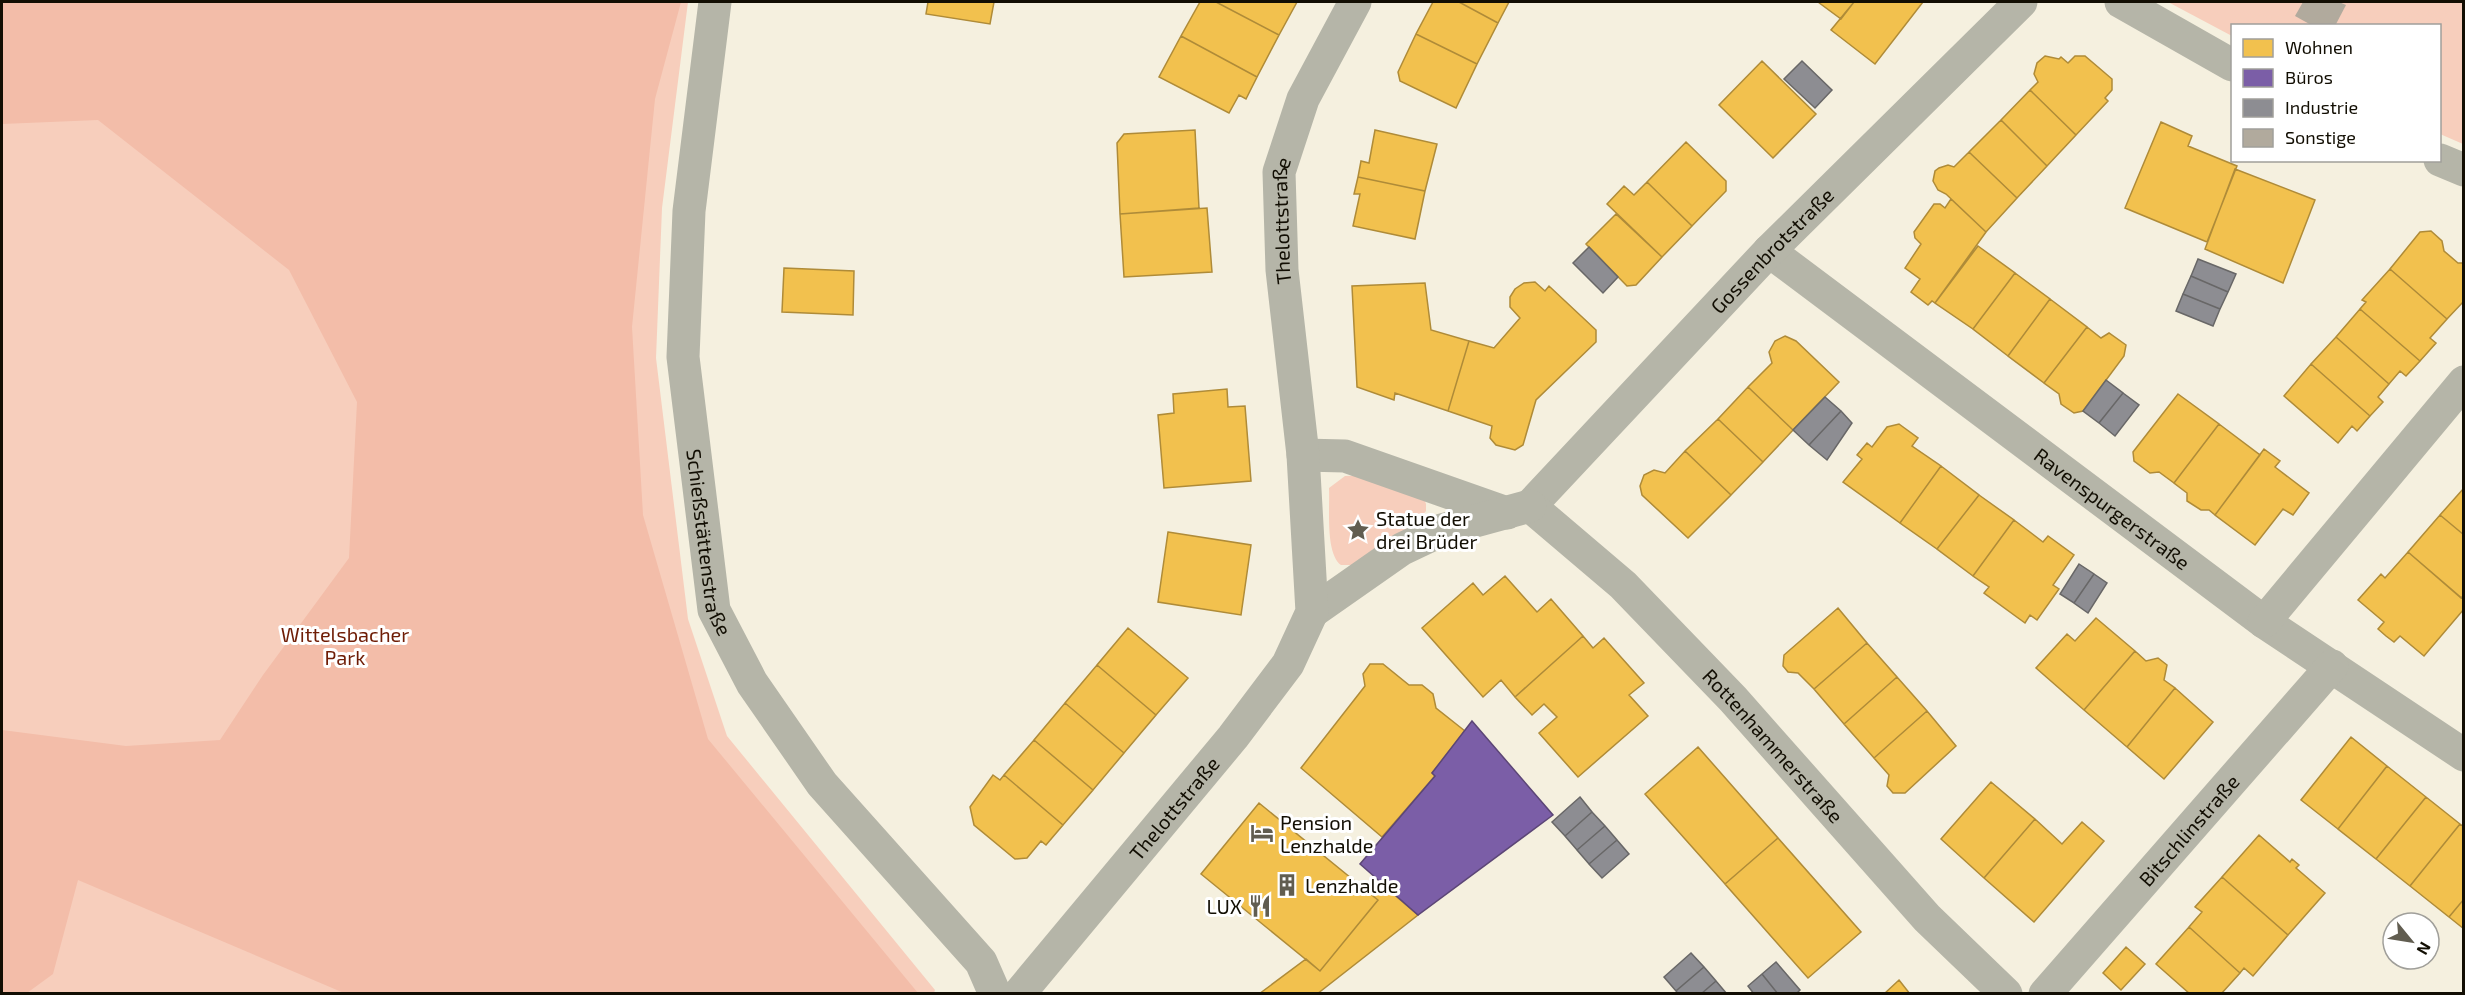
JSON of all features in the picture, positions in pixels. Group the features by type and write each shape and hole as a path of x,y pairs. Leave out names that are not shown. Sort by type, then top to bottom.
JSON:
{"street":[{"name":"Schießstättenstraße","path":"715,2 689,211 683,357 714,610 752,683 822,784 981,962 995,993"},
{"name":"Thelottstraße","path":"1019,993 1233,737 1288,664 1312,612 1303,455 1282,270 1279,172 1303,99 1355,2"},
{"name":"Gossenbrotstraße","path":"1519,509 1768,251 2021,2"},
{"path":"2121,2 2231,64"},
{"path":"2441,161 2463,170"},
{"name":"Ravenspurgerstraße","path":"1768,251 2264,622 2463,755"},
{"path":"2264,622 2463,382"},
{"path":"1303,455 1345,456 1519,509"},
{"path":"1312,612 1402,549 1442,530 1519,509"},
{"name":"Rottenhammerstraße","path":"1519,509 1623,585 1733,699 1927,918 2006,993"},
{"name":"Bitschlinstraße","path":"2045,993 2332,666"}],"green space":[{"name":"Wittelsbacher Park","path":"2,2 688,2 662,208 656,358 688,619 727,736 935,990 934,993 2,994"},
{"name":"Wittelsbacher Park","path":"2,2 681,2 655,99 632,327 643,515 708,739 918,993 344,993 78,880 53,974 27,993 2,993 2,730 126,746 220,740 263,675 349,558 357,402 289,270 98,120 2,124"},
{"path":"2168,2 2463,2 2463,144 2441,134 2441,24 2231,24 2231,35"},
{"path":"1372,475 1423,496 1426,511 1414,525 1380,544 1353,565 1341,565 1336,559 1330,541 1329,488 1345,476"}],"building: Wohnen":[{"path":"928,2 994,2 990,24 926,14"},
{"path":"1200,2 1216,2 1279,35 1257,77 1181,36"},
{"path":"1216,2 1297,2 1279,35"},
{"path":"1433,2 1459,2 1498,23 1477,64 1416,34"},
{"path":"1459,2 1509,2 1498,23"},
{"path":"1818,2 1854,2 1841,19"},
{"path":"1854,2 1923,2 1875,64 1831,30"},
{"path":"1416,34 1477,64 1456,108 1400,81 1398,72"},
{"path":"1181,36 1257,77 1246,99 1239,95 1229,113 1159,77"},
{"path":"2045,56 2059,59 2061,57 2068,63 2075,56 2085,56 2112,79 2112,90 2105,98 2108,101 2076,135 2030,90 2038,82 2034,74 2037,63"},
{"path":"1762,61 1816,114 1773,158 1719,105"},
{"path":"2030,90 2076,135 2047,166 2001,120"},
{"path":"2001,120 2047,166 2017,198 1969,152"},
{"path":"2161,122 2192,136 2188,146 2237,166 2207,242 2125,208"},
{"path":"1195,130 1199,208 1120,214 1117,143 1124,134"},
{"path":"1375,130 1437,144 1425,191 1358,177 1361,161 1369,163"},
{"path":"1686,142 1726,181 1726,191 1692,226 1647,182"},
{"path":"1969,152 2017,198 1986,232 1946,194 1938,190 1933,181 1935,171 1948,165 1954,167"},
{"path":"2235,169 2315,200 2283,283 2205,249"},
{"path":"1358,177 1425,191 1415,239 1353,226 1360,194 1354,194"},
{"path":"1647,182 1692,226 1662,257 1607,204 1624,186 1634,195"},
{"path":"1951,199 1986,232 1935,303 1932,301 1928,305 1911,292 1920,279 1905,268 1921,244 1915,238 1914,232 1934,204 1940,204 1945,208"},
{"path":"1207,208 1212,272 1124,277 1120,214"},
{"path":"1616,214 1662,257 1636,285 1627,286 1586,244"},
{"path":"2431,231 2442,241 2444,251 2458,263 2464,263 2464,301 2447,319 2390,269 2420,232"},
{"path":"1978,246 2015,273 1973,329 1935,303"},
{"path":"784,268 854,271 853,315 782,312"},
{"path":"2390,269 2447,319 2430,338 2436,343 2420,361 2360,309 2366,302 2362,300"},
{"path":"2015,273 2050,299 2008,356 1973,329"},
{"path":"1535,282 1545,291 1549,286 1596,330 1596,342 1536,400 1523,445 1515,450 1496,445 1490,438 1492,426 1448,411 1469,341 1494,348 1520,318 1510,307 1510,297 1515,289 1524,283"},
{"path":"1425,283 1431,330 1469,341 1448,411 1395,393 1394,400 1357,387 1352,286"},
{"path":"2050,299 2087,327 2044,383 2008,356"},
{"path":"2360,309 2420,361 2406,376 2400,371 2389,384 2336,337"},
{"path":"2087,327 2101,338 2109,333 2126,345 2124,356 2083,411 2074,413 2061,404 2059,394 2044,383"},
{"path":"1785,336 1796,341 1839,382 1793,430 1748,387 1772,363 1769,352 1775,341"},
{"path":"2336,337 2389,384 2378,397 2383,402 2370,416 2311,364"},
{"path":"2311,364 2370,416 2357,431 2352,426 2338,443 2284,396"},
{"path":"1748,387 1793,430 1763,462 1718,419"},
{"path":"1227,389 1228,407 1245,406 1251,481 1164,488 1158,415 1174,413 1173,394"},
{"path":"2178,394 2219,424 2174,483 2159,472 2150,473 2134,461 2133,452"},
{"path":"1718,419 1763,462 1731,495 1685,451"},
{"path":"1899,424 1918,438 1912,446 1941,466 1900,523 1843,482 1862,459 1857,455 1867,443 1872,447 1887,427"},
{"path":"2219,424 2260,455 2215,515 2187,501 2187,493 2174,483"},
{"path":"2264,449 2280,461 2275,467 2309,493 2293,515 2283,509 2255,545 2215,515"},
{"path":"1685,451 1731,495 1688,538 1642,495 1640,486 1644,475 1654,470 1665,473"},
{"path":"1941,466 1979,495 1937,549 1900,523"},
{"path":"2464,488 2464,535 2440,515"},
{"path":"1979,495 2014,520 1973,576 1937,549"},
{"path":"2440,515 2464,535 2464,595 2461,598 2408,552"},
{"path":"2014,520 2043,542 2048,536 2074,555 2053,585 2059,589 2037,620 2030,615 2025,623 1984,593 1989,587 1973,576"},
{"path":"1168,532 1251,545 1241,615 1158,602"},
{"path":"2408,552 2464,600 2464,609 2424,656 2400,636 2394,642 2386,636 2378,629 2384,622 2358,600 2381,574 2385,578"},
{"path":"1505,576 1537,612 1551,599 1583,636 1515,697 1501,680 1483,697 1422,628 1473,583 1483,595"},
{"path":"1838,608 1867,643 1814,689 1798,673 1788,672 1783,666 1784,655"},
{"path":"2096,618 2135,651 2084,710 2036,668 2067,634 2075,641"},
{"path":"1128,628 1188,678 1156,715 1097,665"},
{"path":"1583,636 1593,648 1604,638 1644,683 1629,695 1648,716 1578,777 1539,733 1557,717 1544,704 1532,715 1515,697"},
{"path":"1867,643 1897,677 1844,724 1814,689"},
{"path":"2135,651 2146,661 2158,658 2167,665 2164,680 2175,688 2127,747 2084,710"},
{"path":"1370,664 1383,664 1409,685 1422,685 1433,694 1436,708 1465,731 1432,773 1435,776 1382,837 1301,768 1365,686 1363,674"},
{"path":"1097,665 1156,715 1124,753 1065,703"},
{"path":"1897,677 1927,711 1874,758 1844,724"},
{"path":"2175,688 2213,722 2164,779 2127,747"},
{"path":"1065,703 1124,753 1093,790 1034,740"},
{"path":"1927,711 1956,746 1905,793 1893,793 1887,786 1889,775 1874,758"},
{"path":"2351,737 2387,766 2338,829 2301,800"},
{"path":"1034,740 1093,790 1063,825 1004,775"},
{"path":"1698,747 1778,838 1725,884 1645,794"},
{"path":"2387,766 2426,797 2376,859 2338,829"},
{"path":"993,775 1000,780 1004,775 1063,825 1046,845 1041,841 1027,858 1015,859 974,825 970,807"},
{"path":"1991,782 2035,819 1984,878 1941,839"},
{"path":"2426,797 2460,824 2410,886 2376,859"},
{"name":"Lenzhalde","path":"1259,803 1378,900 1320,971 1201,874"},
{"path":"2035,819 2062,844 2082,822 2104,841 2034,922 1984,878"},
{"path":"2460,824 2464,827 2464,899 2449,917 2410,886"},
{"path":"2259,835 2290,862 2292,859 2299,865 2296,868 2325,893 2288,935 2222,877"},
{"path":"1778,838 1861,932 1808,978 1725,884"},
{"path":"2222,877 2288,935 2253,976 2244,968 2240,973 2189,927 2202,912 2195,907"},
{"path":"1384,886 1418,915 1317,994 1259,994 1306,959 1320,971 1378,900 1373,896"},
{"path":"2464,899 2464,929 2449,917"},
{"path":"2189,927 2240,973 2221,994 2190,994 2156,964"},
{"path":"2126,947 2145,964 2121,990 2103,973"},
{"path":"1899,980 1910,994 1884,994"}],"building: Büros":[{"path":"1472,721 1553,815 1418,915 1360,864 1435,776 1432,773"}],"building: Industrie":[{"path":"1802,61 1832,90 1815,108 1784,79"},
{"path":"1589,247 1618,277 1603,293 1573,263"},
{"path":"2198,259 2236,274 2228,292 2191,276"},
{"path":"2191,276 2228,292 2220,309 2183,294"},
{"path":"2183,294 2220,309 2213,326 2176,311"},
{"path":"2106,380 2123,393 2099,423 2083,411"},
{"path":"2123,393 2139,405 2115,436 2099,423"},
{"path":"1825,397 1841,411 1809,445 1793,430"},
{"path":"1841,411 1852,423 1827,460 1809,445"},
{"path":"2079,564 2094,574 2074,603 2060,594"},
{"path":"2094,574 2107,583 2088,613 2074,603"},
{"path":"1580,797 1592,812 1565,836 1552,822"},
{"path":"1592,812 1605,826 1577,850 1565,836"},
{"path":"1605,826 1617,840 1589,864 1577,850"},
{"path":"1617,840 1629,854 1602,878 1589,864"},
{"path":"1691,953 1704,967 1676,991 1664,977"},
{"path":"1776,962 1800,990 1796,994 1778,994 1762,974"},
{"path":"1704,967 1716,981 1701,994 1678,994 1676,991"},
{"path":"1762,974 1778,994 1754,994 1748,986"},
{"path":"1716,981 1727,994 1701,994"}],"building: Sonstige":[{"path":"2303,2 2339,2 2346,5 2336,24 2309,24 2295,16"}],"place":[{"name":"Statue der drei Brüder","path":"1358,530"},
{"name":"Pension Lenzhalde","path":"1262,833"},
{"name":"Lenzhalde","path":"1287,885"},
{"name":"LUX","path":"1260,906"}]}
